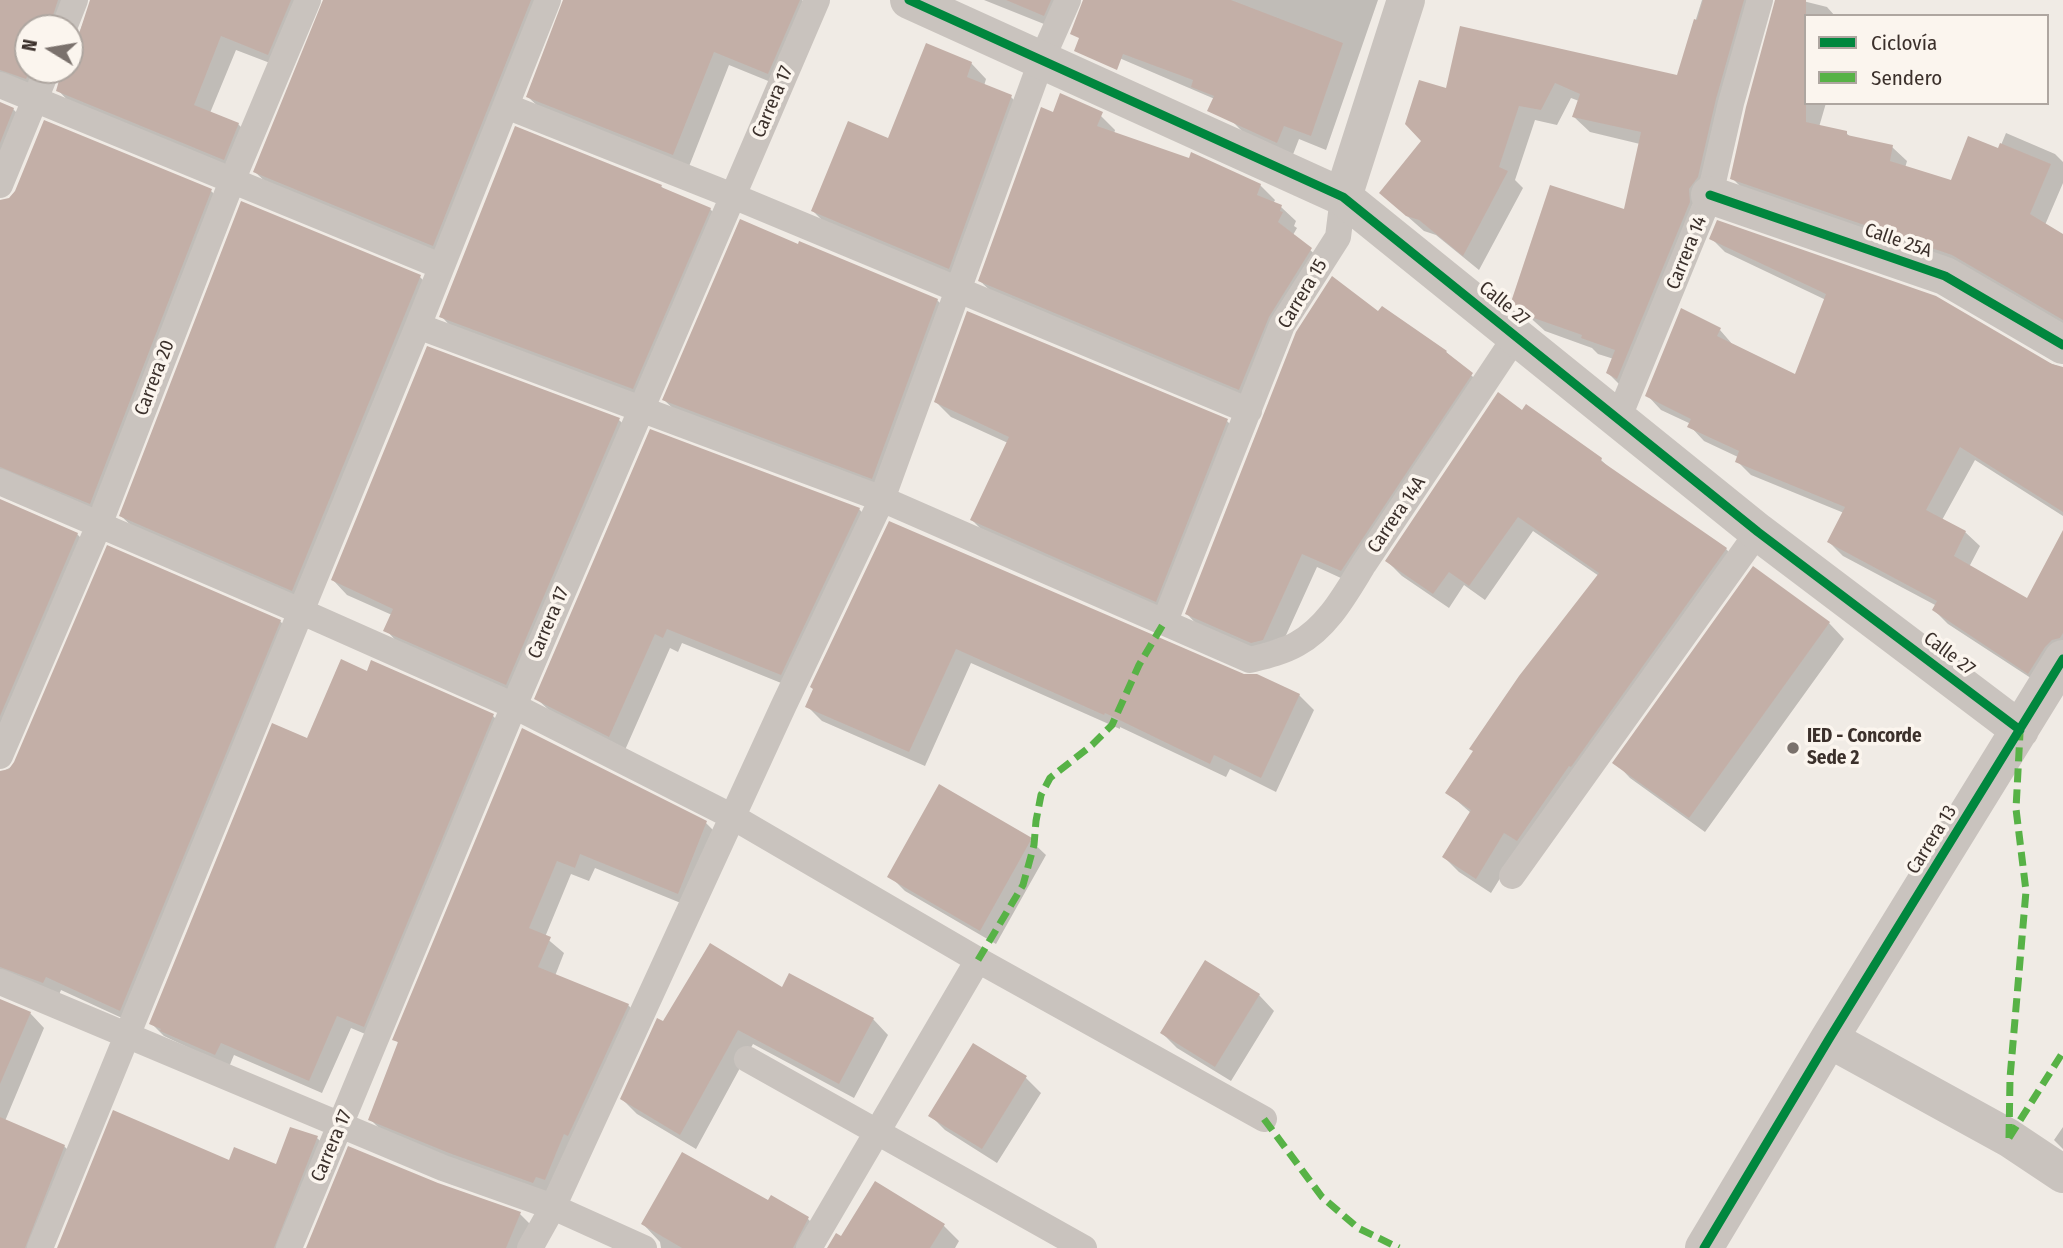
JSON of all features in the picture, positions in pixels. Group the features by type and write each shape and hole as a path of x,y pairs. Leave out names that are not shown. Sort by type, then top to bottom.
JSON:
{"street":[{"name":"Calle 27","path":"909,0 1343,197 1758,532 2021,730"},
{"name":"Carrera 15","path":"1343,197 1406,0"},
{"name":"Calle 25A","path":"1710,195 1945,276 2063,345"},
{"name":"Carrera 13","path":"1704,1248 1829,1038 2063,659"},
{"path":"1829,1038 2009,1138 2063,1174"}],"lane":[{"name":"Carrera 20","path":"0,756 99,525 232,181 308,0"},
{"path":"40,1248 418,326 548,0"},
{"name":"Carrera 17","path":"289,1248 640,408 817,0"},
{"path":"530,1248 553,1207 883,499 1042,59 1068,0"},
{"name":"Carrera 14","path":"1618,419 1710,195 1731,103 1760,0"},
{"path":"0,186 42,84"},
{"path":"0,85 440,266"},
{"path":"506,106 733,196 1249,411"},
{"name":"Carrera 15","path":"1165,621 1282,326 1338,237 1343,197"},
{"path":"418,326 883,499 1165,621"},
{"name":"Carrera 14A","path":"1165,621 1250,660 1298,644 1322,625 1341,601 1516,336"},
{"path":"0,482 514,706 733,817 978,960 1264,1119"},
{"path":"1512,876 1758,532"},
{"path":"809,1248 978,960"},
{"path":"0,982 443,1168 553,1207 644,1248"},
{"path":"747,1059 1084,1248"}],"building":[{"path":"0,0 58,0 54,14 14,14 14,75 0,70"},
{"path":"90,0 291,0 268,55 221,36 194,105 239,123 224,160 56,91 58,84 84,84 84,19"},
{"path":"323,0 531,0 433,246 253,172"},
{"path":"563,0 800,0 768,74 714,52 673,155 526,97"},
{"path":"1006,0 1051,0 1044,16"},
{"path":"1083,0 1231,0 1343,43 1311,136 1284,126 1277,143 1207,111 1214,96 1191,87 1193,80 1123,54 1117,70 1074,51 1079,38 1070,34"},
{"path":"1703,0 1744,0 1716,99 1698,177 1689,189 1690,202 1617,379 1606,373 1615,350 1528,316 1511,302 1550,185 1624,209 1641,132 1572,117 1580,94 1555,83 1541,110 1519,106 1499,167 1508,171 1463,256 1419,220 1406,216 1379,193 1421,141 1405,124 1419,80 1446,88 1460,26 1677,75 1694,19 1697,20"},
{"path":"1775,0 1806,0 1806,122 1893,145 1890,161 1951,180 1968,136 1998,148 2000,143 2051,164 2030,214 2063,234 2063,320 1952,255 1730,179"},
{"path":"926,43 972,62 967,77 1012,95 949,269 811,211 848,121 888,138"},
{"path":"1060,93 1103,112 1097,126 1189,158 1191,152 1261,184 1257,195 1282,205 1280,211 1283,212 1278,222 1312,248 1269,317 1239,390 978,281 1041,107 1053,112"},
{"path":"0,102 14,108 0,143"},
{"path":"44,120 212,189 90,504 0,467 0,200 9,198 15,191"},
{"path":"515,126 662,185 661,187 711,208 633,389 439,317"},
{"path":"241,201 421,275 292,591 119,516"},
{"path":"740,219 938,299 872,479 662,400"},
{"path":"1717,220 1936,296 2052,364 2063,367 2063,512 1960,447 1926,510 1966,531 1954,556 2027,598 2063,530 2063,633 2060,638 2052,640 2045,647 2028,674 1932,610 1937,601 1827,542 1845,507 1735,462 1739,451 1687,427 1691,419 1645,396 1681,308 1721,328 1717,336 1795,374 1826,294 1709,239"},
{"path":"1332,276 1378,311 1382,306 1447,351 1473,373 1341,571 1302,554 1263,640 1251,643 1185,614 1296,332"},
{"path":"967,311 1228,419 1156,602 970,520 1009,437 934,402"},
{"path":"427,346 620,418 506,685 383,631 393,609 331,580"},
{"path":"1498,392 1522,410 1526,404 1602,458 1601,461 1727,548 1517,841 1504,833 1476,879 1442,857 1471,810 1445,793 1473,751 1469,749 1519,676 1599,573 1518,517 1469,586 1449,572 1433,594 1385,561"},
{"path":"650,429 860,508 781,675 667,629 663,638 655,634 609,737 534,699"},
{"path":"0,499 78,533 0,716"},
{"path":"889,521 1244,674 1257,674 1300,694 1261,778 1214,755 1210,764 1105,713 1104,715 956,649 909,752 805,707 813,689 810,687"},
{"path":"107,545 281,620 120,1011 46,977 43,983 0,967 0,771 9,769 14,762"},
{"path":"1753,566 1830,622 1689,818 1612,763"},
{"path":"341,659 367,671 371,660 494,714 364,1027 337,1016 309,1081 221,1043 215,1055 149,1024 272,723 307,738"},
{"path":"522,728 707,821 678,894 580,854 575,868 557,861 529,928 551,937 538,967 629,1004 568,1136 564,1134 545,1180 536,1177 533,1183 368,1120 398,1042 392,1040"},
{"path":"939,784 1032,838 980,931 887,877"},
{"path":"710,943 782,987 789,973 874,1018 839,1084 738,1030 680,1135 620,1099 657,1018 663,1021"},
{"path":"1205,960 1260,994 1215,1067 1160,1033"},
{"path":"0,999 31,1012 0,1084"},
{"path":"973,1043 1027,1076 982,1149 928,1116"},
{"path":"113,1110 229,1160 234,1147 276,1164 290,1127 318,1136 274,1248 57,1248"},
{"path":"0,1117 65,1145 25,1248 0,1248"},
{"path":"348,1146 438,1183 521,1212 506,1248 306,1248"},
{"path":"682,1152 768,1200 771,1195 809,1217 793,1248 682,1248 641,1224"},
{"path":"875,1181 945,1224 930,1248 827,1248 836,1233 841,1236"}],"marked path":[{"path":"978,960 1023,885 1034,845 1041,795 1050,778 1092,745 1112,725 1139,665 1165,621"},
{"path":"2009,1138 2010,1078 2026,891 2016,809 2020,733"},
{"path":"2009,1138 2063,1052"},
{"path":"1264,1119 1322,1197 1358,1228 1399,1248"}],"cycle path":[{"path":"909,0 1343,197 1758,532 2020,730"},
{"path":"1710,195 1945,276 2063,345"},
{"path":"1704,1248 2063,659"}],"place":[{"name":"IED - Concorde Sede 2","path":"1793,748"}]}
